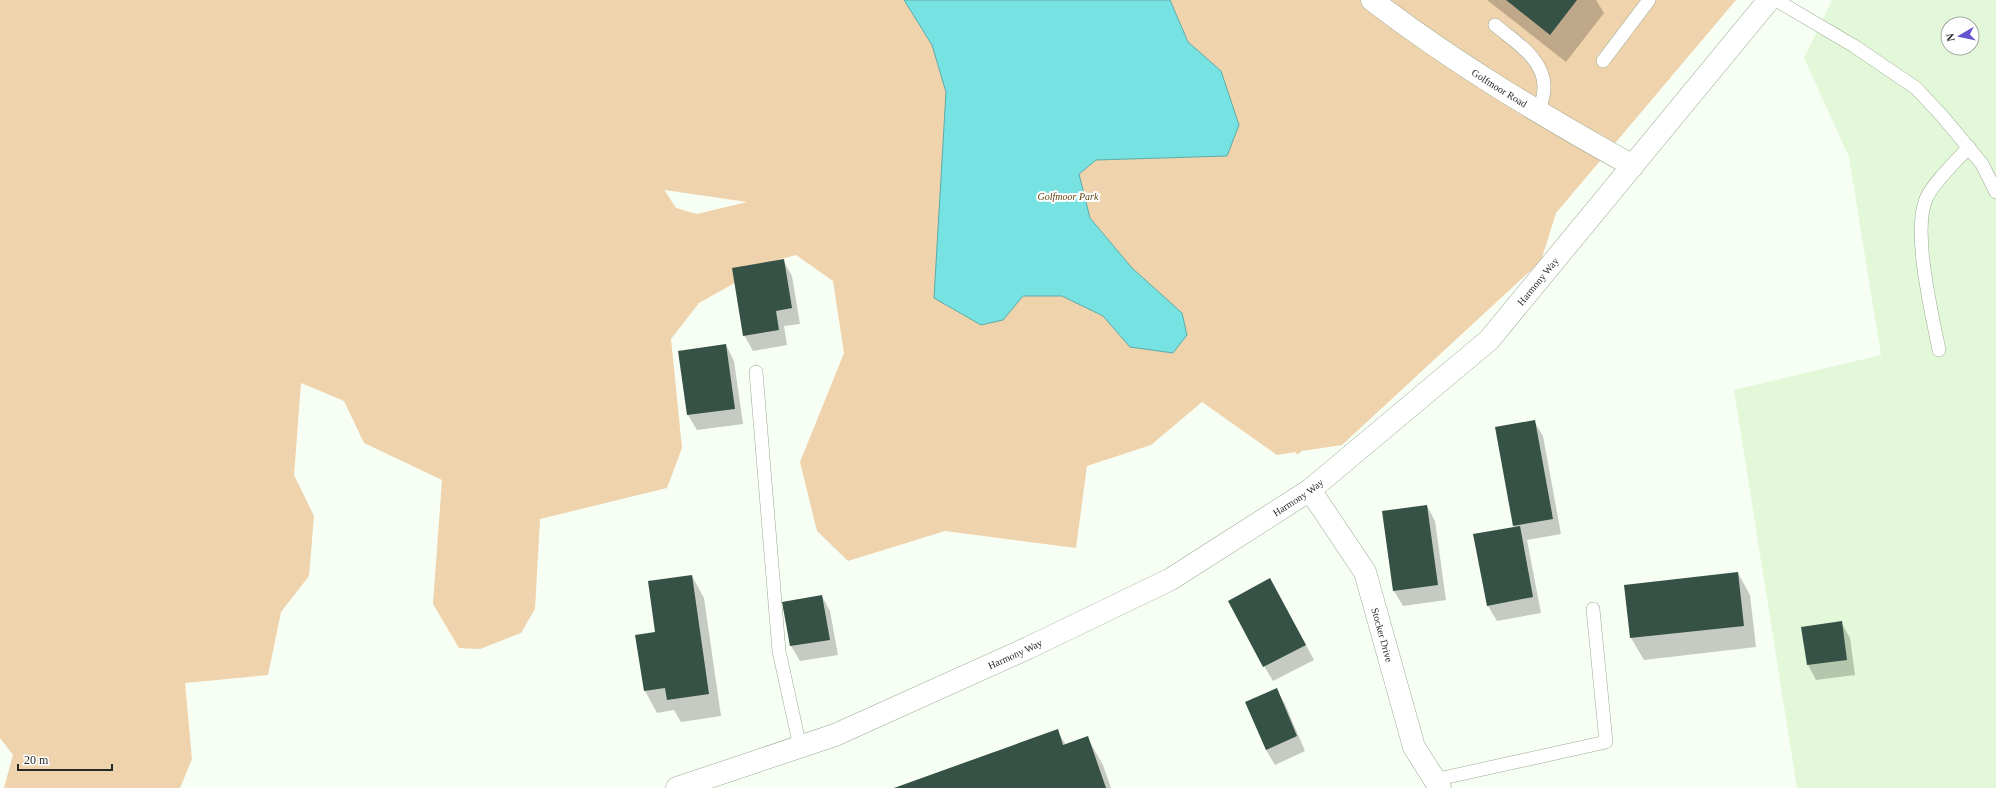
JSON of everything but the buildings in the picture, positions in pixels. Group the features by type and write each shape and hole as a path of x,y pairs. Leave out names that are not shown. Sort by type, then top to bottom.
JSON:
{"street":[{"name":"Golfmoor Road","path":"1372,0 1408,28 1467,68 1539,112 1634,166"},
{"name":"Harmony Way","path":"677,788 835,735 1028,648 1171,579 1310,490 1489,340 1634,166 1769,0"},
{"name":"Stocker Drive","path":"1310,490 1365,572 1414,747 1437,784"}],"lane":[{"path":"1603,61 1649,0"},
{"path":"1776,0 1854,46 1916,88 1944,117 1969,147 1982,164 1996,192"},
{"path":"1495,25 1527,51 1537,64 1544,77 1544,89 1539,112"},
{"path":"1939,350 1923,264 1921,224 1926,199 1944,174 1969,147"},
{"path":"756,372 779,651 800,747"},
{"path":"1437,784 1606,742 1593,609"}],"shaded area":[{"path":"1832,0 1996,0 1996,788 1797,788 1734,390 1881,355 1849,157 1804,58"}],"green space":[{"name":"Golfmoor Park","path":"0,0 1736,0 1556,213 1541,261 1342,445 1302,451 1297,455 1296,452 1277,455 1202,402 1151,445 1087,466 1076,548 945,531 848,561 817,531 800,462 844,353 833,281 796,255 774,261 699,303 671,339 682,448 667,488 540,519 535,609 521,633 480,649 459,648 433,604 442,480 364,443 344,401 301,383 294,475 314,516 309,576 281,612 268,675 185,683 192,759 180,788 4,788 13,755 0,738","holes":["665,190 747,202 697,214 676,208"]}],"water":[{"path":"904,0 1170,0 1188,42 1221,71 1239,125 1227,156 1096,160 1079,174 1090,218 1132,268 1182,313 1187,335 1173,353 1130,347 1103,316 1062,296 1023,296 1003,320 981,325 934,298 946,92 932,45"}]}
